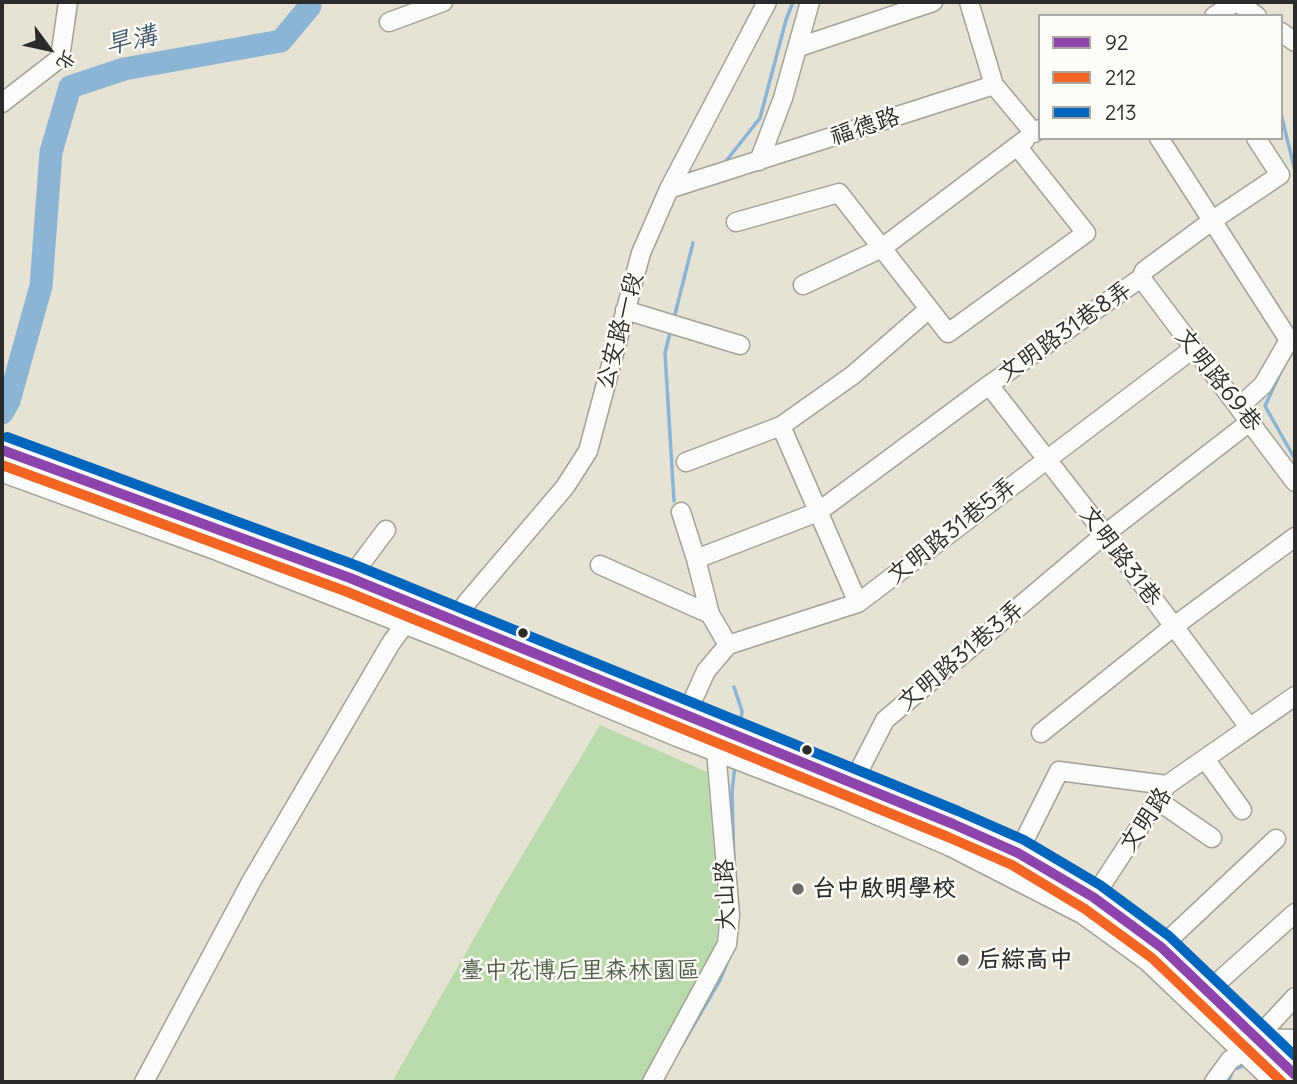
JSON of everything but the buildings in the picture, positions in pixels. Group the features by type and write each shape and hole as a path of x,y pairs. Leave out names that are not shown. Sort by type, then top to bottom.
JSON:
{"main road":[{"path":"2,450 40,474 219,550 405,624 450,630"},
{"path":"2,471 40,474 350,578 450,630 719,741 848,791 953,824 1018,853 1088,905 1148,960 1251,1045 1295,1075"},
{"path":"848,791 1020,881 1088,905 1161,947 1208,991 1251,1045 1276,1082"}],"street":[{"path":"2,103 60,58 68,2"},
{"path":"389,22 443,2"},
{"name":"公安路一段","path":"450,630 468,601 565,487 588,451 641,253 669,189 767,2"},
{"path":"759,161 783,98 810,2"},
{"path":"799,47 933,2"},
{"path":"803,285 881,248 1037,131 994,85 969,2"},
{"path":"1217,14 1237,2 1254,14"},
{"name":"福德路","path":"669,189 994,85"},
{"path":"1160,140 1213,220"},
{"name":"文明路31巷8弄","path":"696,559 818,512 989,385 1140,278 1144,271 1213,220 1280,175 1257,140"},
{"path":"736,222 839,193 948,333 1086,233 1017,146"},
{"name":"文明路31巷3弄","path":"848,791 885,720 1245,414 1289,340 1213,220"},
{"name":"文明路69巷","path":"1140,278 1295,482"},
{"path":"686,462 781,426 853,375 929,309"},
{"path":"625,310 740,345"},
{"name":"文明路31巷5弄","path":"728,645 858,603 1194,348"},
{"name":"文明路31巷","path":"989,385 1105,534 1249,727"},
{"path":"781,426 858,603"},
{"path":"681,512 710,614 728,645 706,671 681,725"},
{"path":"350,578 386,530"},
{"path":"1041,733 1173,627 1295,537"},
{"path":"600,565 710,614"},
{"path":"144,1082 252,880 391,643 405,624"},
{"name":"文明路","path":"1088,905 1162,793 1205,759 1295,696"},
{"name":"大山路","path":"652,1082 727,944 730,915 719,741"},
{"path":"1205,759 1242,810"},
{"path":"1020,881 1018,853 1059,771 1162,793 1212,838"},
{"path":"1161,947 1276,839"},
{"path":"1208,991 1295,913"},
{"path":"1214,1082 1230,1060 1251,1045 1295,997"},
{"path":"1251,1045 1295,1039"}],"green space":[{"name":"臺中花博后里森林園區","path":"600,725 707,772 719,916 716,947 641,1082 392,1082 501,891"}],"waterway":[{"name":"旱溝","path":"2,413 9,401 41,286 51,152 70,87 124,69 281,41 310,6 309,2"},
{"path":"723,165 760,118 793,2"},
{"path":"1283,122 1295,171"},
{"path":"674,318 693,243"},
{"path":"671,329 665,353 674,501"},
{"path":"1284,365 1265,406 1295,459"},
{"path":"734,687 742,711 740,729"},
{"path":"734,865 732,792 735,765"},
{"path":"681,1047 720,980 734,946"},
{"path":"1228,1082 1233,1070 1248,1064"}],"transit line":[{"name":"213","path":"7,437 355,565 1024,840 1100,885 1169,936 1295,1056"},
{"name":"92","path":"2,450 350,578 1018,853 1093,897 1161,947 1295,1075"},
{"name":"212","path":"2,465 345,591 1012,865 1085,909 1152,958 1282,1082"}],"place":[{"name":"台中啟明學校","path":"798,889"},
{"name":"后綜高中","path":"963,960"}]}
